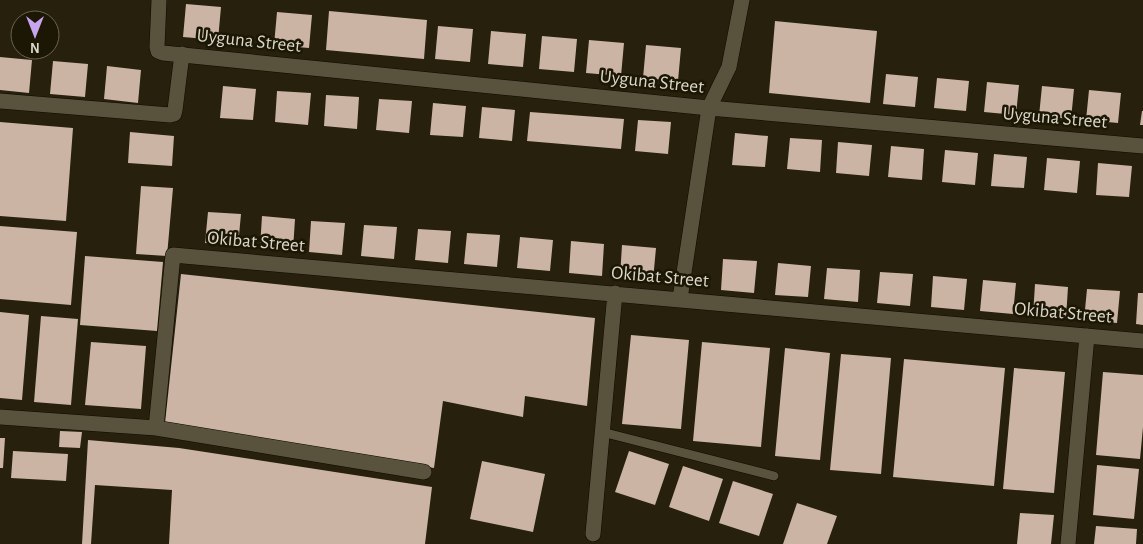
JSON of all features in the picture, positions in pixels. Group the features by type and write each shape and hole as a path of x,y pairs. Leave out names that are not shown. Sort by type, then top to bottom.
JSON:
{"street":[{"name":"Uyguna Street","path":"159,0 158,51 709,108 1143,146"},
{"path":"680,299 709,108 729,67 742,0"},
{"path":"0,101 174,114 182,54"},
{"name":"Okibat Street","path":"156,428 173,255 1143,341"},
{"path":"593,534 615,293"},
{"path":"1068,544 1087,336"},
{"path":"0,417 156,428 424,472"}],"lane":[{"path":"602,432 774,476"}],"building":[{"path":"186,4 221,7 218,40 183,37"},
{"path":"329,11 427,20 424,59 326,50"},
{"path":"277,12 312,15 309,48 274,45"},
{"path":"775,21 877,31 870,103 769,93"},
{"path":"438,26 473,29 470,62 435,59"},
{"path":"491,31 526,34 523,67 488,64"},
{"path":"542,36 577,39 574,72 539,69"},
{"path":"589,40 624,43 621,76 586,73"},
{"path":"646,45 681,48 678,81 643,78"},
{"path":"0,57 10,58 10,60 32,60 29,93 0,90"},
{"path":"53,61 88,64 85,97 50,94"},
{"path":"107,66 141,70 138,103 104,99"},
{"path":"886,74 918,77 915,107 883,104"},
{"path":"937,78 969,81 966,111 934,108"},
{"path":"987,82 1019,85 1016,115 984,112"},
{"path":"223,86 256,89 253,120 220,118"},
{"path":"1042,86 1074,89 1071,119 1039,116"},
{"path":"1089,90 1121,93 1118,123 1086,120"},
{"path":"277,91 311,93 308,125 275,122"},
{"path":"326,95 359,97 357,129 324,126"},
{"path":"379,99 412,101 409,133 376,130"},
{"path":"433,103 466,106 463,137 430,135"},
{"path":"482,107 515,110 512,141 479,138"},
{"path":"1142,111 1143,125 1140,125"},
{"path":"530,112 624,119 621,149 527,141"},
{"path":"638,120 671,122 668,154 635,151"},
{"path":"0,122 73,128 66,221 0,216"},
{"path":"130,132 174,136 172,166 128,163"},
{"path":"735,133 768,136 765,167 732,165"},
{"path":"790,138 822,140 820,172 787,169"},
{"path":"838,142 872,145 869,176 836,173"},
{"path":"891,146 924,149 922,180 888,177"},
{"path":"945,150 978,153 975,185 942,182"},
{"path":"994,154 1027,157 1024,188 991,186"},
{"path":"1047,158 1080,161 1077,193 1044,190"},
{"path":"1098,163 1132,166 1129,197 1096,195"},
{"path":"141,186 173,188 167,256 136,254"},
{"path":"208,212 241,214 238,246 205,243"},
{"path":"262,216 295,219 293,250 260,248"},
{"path":"311,221 345,223 342,255 309,252"},
{"path":"364,225 397,227 394,259 361,256"},
{"path":"0,226 77,232 71,305 0,299"},
{"path":"418,229 451,231 448,263 415,260"},
{"path":"467,233 500,235 497,267 464,264"},
{"path":"520,237 553,240 550,271 517,268"},
{"path":"571,241 604,244 602,276 569,273"},
{"path":"622,245 656,248 653,280 620,277"},
{"path":"85,256 163,262 157,331 80,325"},
{"path":"723,259 757,261 754,293 721,290"},
{"path":"778,263 811,266 808,297 775,295"},
{"path":"827,268 860,270 858,302 824,299"},
{"path":"880,272 913,274 910,306 877,303"},
{"path":"181,274 595,318 587,406 525,396 523,417 443,401 434,468 165,423"},
{"path":"933,276 967,279 964,310 931,307"},
{"path":"983,280 1016,283 1013,314 980,311"},
{"path":"1035,284 1068,287 1066,318 1033,316"},
{"path":"1087,289 1120,291 1117,323 1084,320"},
{"path":"1138,293 1143,293 1143,325 1136,324"},
{"path":"0,312 29,315 22,400 0,398"},
{"path":"41,316 78,319 71,405 34,402"},
{"path":"631,335 689,340 681,429 622,424"},
{"path":"91,342 146,346 141,409 85,405"},
{"path":"702,342 770,348 761,447 693,441"},
{"path":"785,348 830,353 820,460 775,456"},
{"path":"841,354 891,358 881,474 830,470"},
{"path":"904,359 1005,368 994,486 893,477"},
{"path":"1014,368 1065,372 1054,493 1003,489"},
{"path":"1103,372 1143,375 1143,427 1140,459 1096,455"},
{"path":"60,431 82,432 80,448 59,447"},
{"path":"0,438 5,438 3,468 0,468"},
{"path":"88,440 179,448 432,487 425,544 169,544 172,490 95,485 91,544 82,544"},
{"path":"13,451 68,454 66,481 11,478"},
{"path":"629,451 669,464 655,505 615,492"},
{"path":"482,461 545,474 533,532 470,519"},
{"path":"1097,465 1139,469 1134,519 1093,515"},
{"path":"683,466 723,479 709,521 669,507"},
{"path":"733,481 773,494 759,536 719,523"},
{"path":"797,503 837,516 827,544 783,544"},
{"path":"1020,513 1054,515 1051,544 1017,544"},
{"path":"1096,526 1137,529 1136,544 1094,544"}]}
